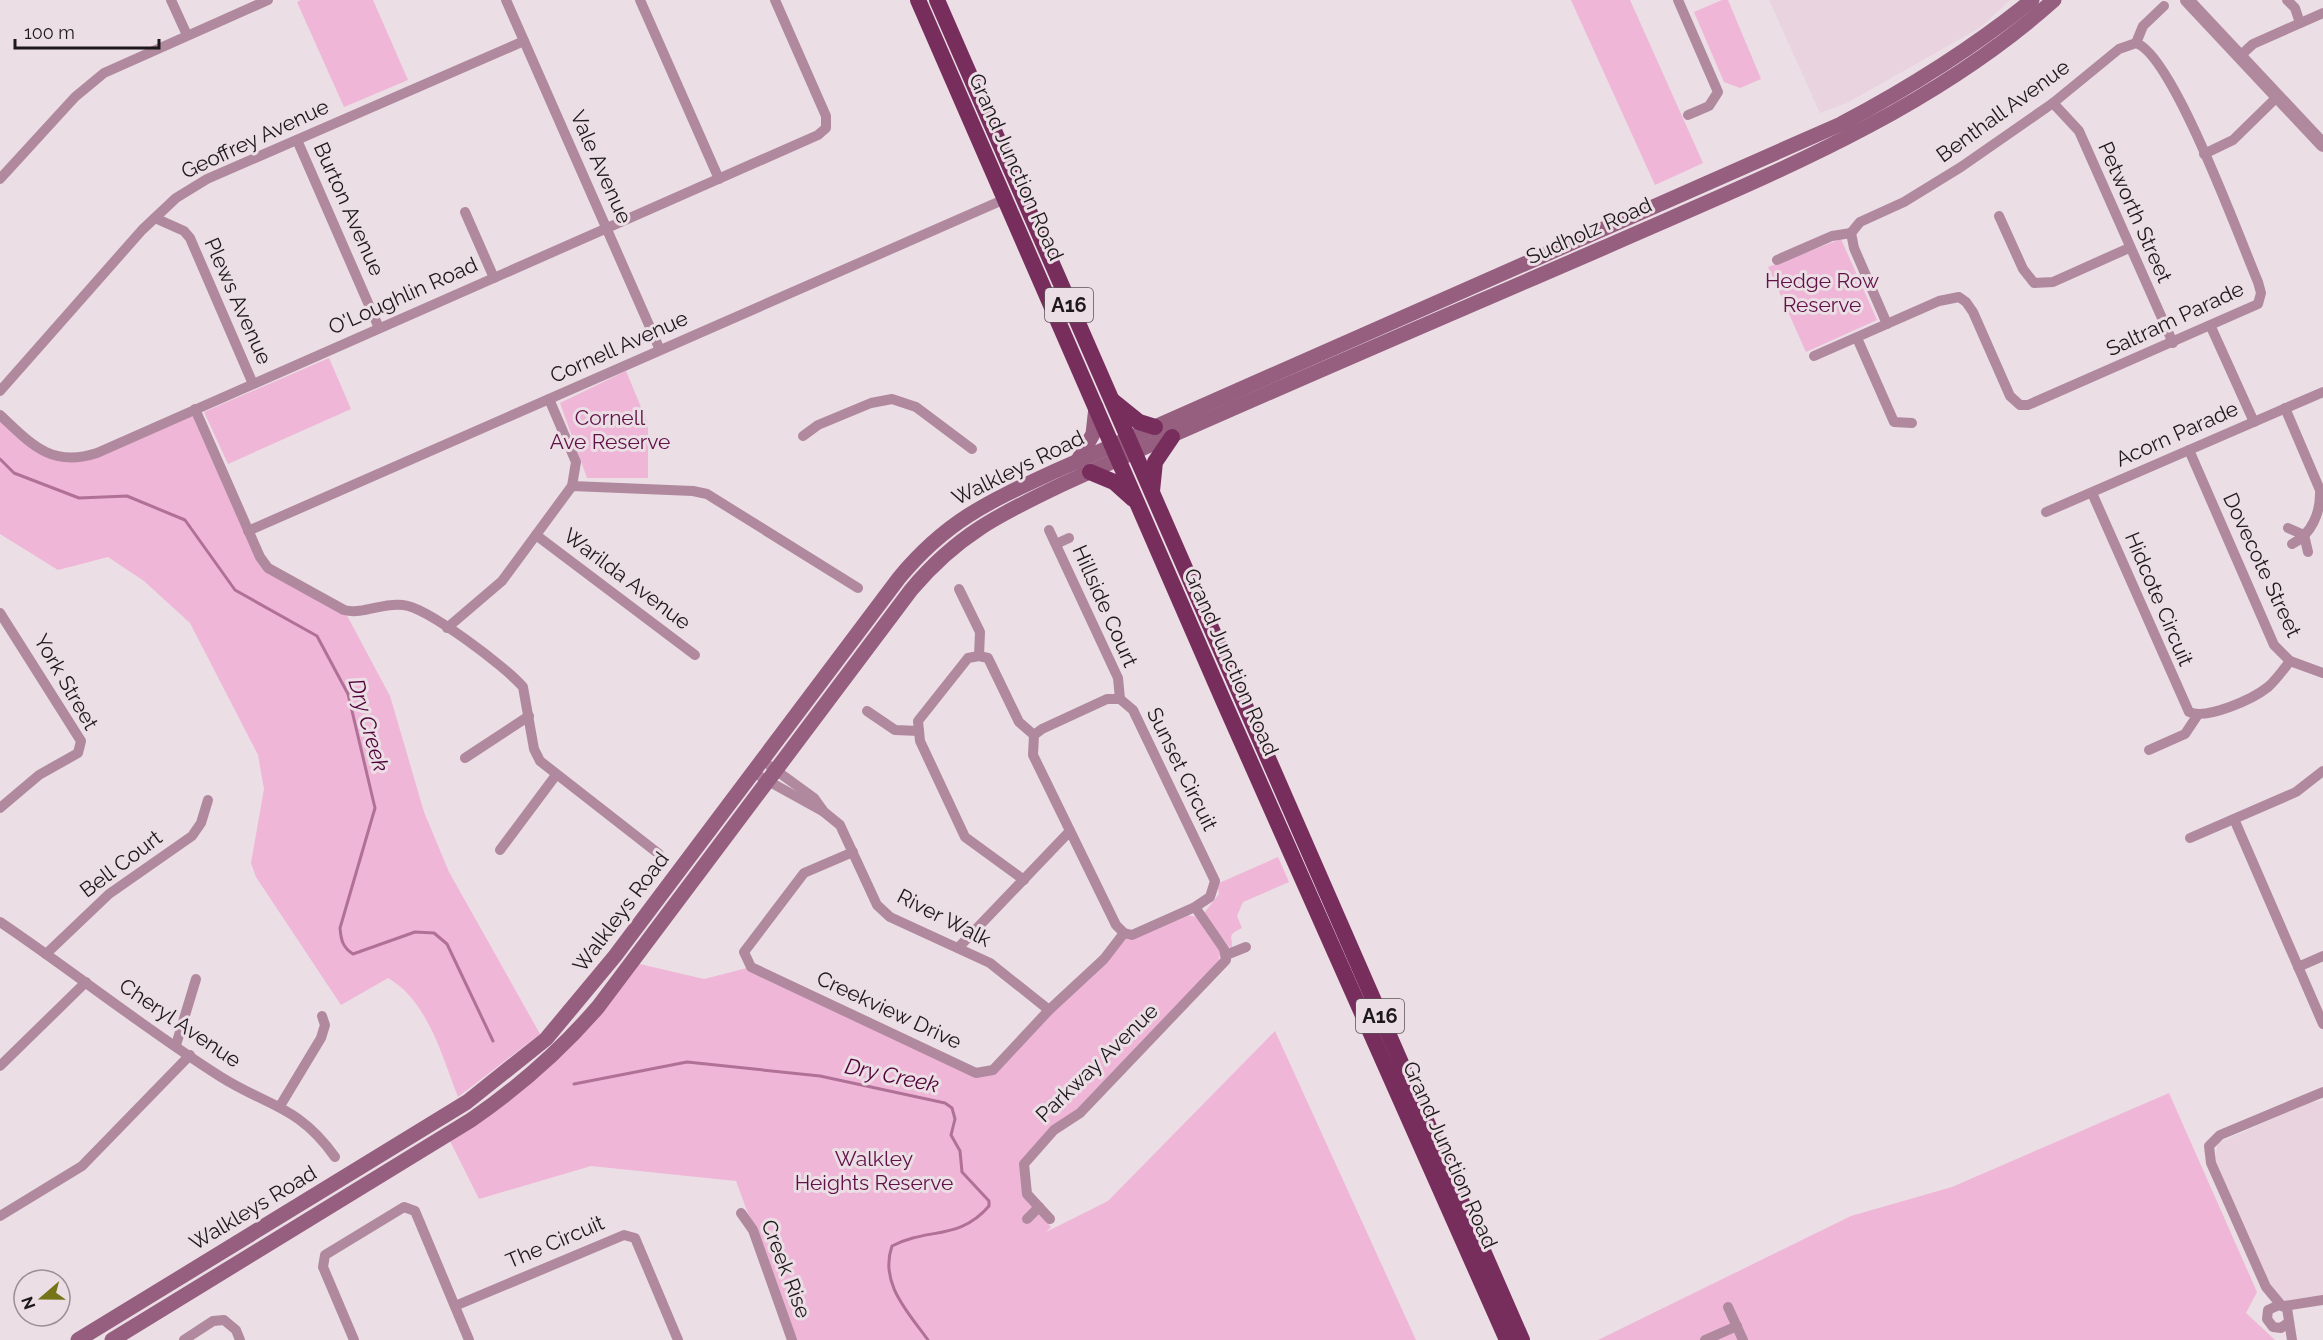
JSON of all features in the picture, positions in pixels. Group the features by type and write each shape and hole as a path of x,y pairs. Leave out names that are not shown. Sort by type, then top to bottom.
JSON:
{"highway":[{"name":"Grand Junction Road","path":"918,0 1013,196 1145,499 1522,1340"},
{"name":"Grand Junction Road","path":"937,0 1013,196"},
{"path":"1103,403 1139,422 1155,427"},
{"path":"1090,472 1145,499 1155,462 1172,437"},
{"name":"Grand Junction Road","path":"1145,499 1507,1340"}],"main road":[{"name":"Sudholz Road","path":"1123,449 1155,427 1841,124 1940,68 1993,32 2032,0"},
{"name":"Sudholz Road","path":"1123,449 1172,437 1653,226 1875,124 1974,65 2054,0"},
{"path":"1077,462 1093,434 1103,403"},
{"name":"Walkleys Road","path":"78,1340 467,1102 523,1059 546,1039 584,996 898,578 931,542 985,504 1077,462 1123,449"},
{"name":"Walkleys Road","path":"112,1340 471,1120 538,1071 598,1007 911,590 942,556 967,535 1007,511 1090,472 1123,449"}],"street":[{"path":"171,0 187,35"},
{"path":"0,179 89,84 119,65 268,0"},
{"name":"Vale Avenue","path":"506,0 660,350"},
{"path":"639,0 719,179"},
{"name":"O'Loughlin Road","path":"0,416 37,448 57,457 73,458 97,453 818,135 826,128 826,116 775,0"},
{"path":"945,17 950,0"},
{"path":"1678,0 1718,92 1708,106 1688,116"},
{"path":"2187,0 2323,145"},
{"path":"2287,0 2295,8 2300,23"},
{"path":"2136,43 2143,26 2164,6"},
{"path":"2240,56 2253,44 2323,13"},
{"name":"Geoffrey Avenue","path":"0,391 155,218 195,185 524,41"},
{"name":"Benthall Avenue","path":"1851,233 1860,222 1914,196 2053,103 2119,49 2136,43"},
{"name":"Saltram Parade","path":"1887,324 1939,301 1959,297 1973,312 2010,396 2020,405 2037,402 2211,327 2258,304 2261,292 2204,154 2167,76 2148,52 2136,43"},
{"path":"2204,154 2233,140 2278,96"},
{"name":"Petworth Street","path":"2053,103 2079,131 2173,343"},
{"name":"Burton Avenue","path":"297,140 379,328"},
{"name":"Cornell Avenue","path":"248,531 1013,196"},
{"path":"465,212 494,278"},
{"path":"1999,216 2023,269 2034,283 2053,282 2129,248"},
{"name":"Plews Avenue","path":"155,218 184,231 190,238 253,384"},
{"path":"1777,260 1832,236 1851,233 1854,248 1887,324 1814,356"},
{"path":"2211,327 2254,422"},
{"path":"1857,338 1894,422 1912,423"},
{"name":"Acorn Parade","path":"2046,512 2323,392"},
{"path":"447,628 502,581 572,486 576,462 549,399"},
{"path":"803,436 818,425 871,403 892,399 916,407 972,449"},
{"path":"2284,408 2320,490 2319,513 2304,535 2292,544"},
{"path":"195,409 248,531 260,557 268,568 339,608 355,612 384,604 401,604 421,610 447,628 520,683 525,691 537,758 659,854"},
{"name":"Dovecote Street","path":"2189,450 2274,645 2290,661 2323,674"},
{"path":"572,486 693,491 706,494 858,588"},
{"name":"Hidcote Circuit","path":"2092,493 2184,704 2189,712 2197,716"},
{"path":"2288,528 2304,535"},
{"name":"Hillside Court","path":"1049,530 1118,678 1120,699"},
{"name":"Warilda Avenue","path":"536,535 695,655"},
{"path":"2304,535 2308,552"},
{"path":"1056,544 1070,538"},
{"path":"959,589 980,632 979,656"},
{"name":"York Street","path":"0,613 81,741 78,753 39,775 0,808"},
{"path":"1024,880 965,837 920,741 918,722 922,713 968,658 979,656 988,658 1019,722 1034,735 1033,755 1116,925 1124,933"},
{"path":"2149,750 2184,734 2197,716 2205,716 2260,692 2276,679 2290,661"},
{"name":"Sunset Circuit","path":"1034,735 1042,729 1107,699 1120,699 1133,710 1215,881 1210,897 1195,907 1132,935 1124,933"},
{"path":"867,711 895,730 919,731"},
{"path":"465,758 529,716"},
{"name":"River Walk","path":"757,766 840,825 877,905 890,917 990,963 1049,1010"},
{"path":"2190,838 2296,792 2323,771"},
{"path":"500,850 556,775"},
{"name":"Bell Court","path":"46,954 108,894 192,836 201,823 208,800"},
{"path":"2234,819 2323,1024"},
{"path":"958,948 1070,831"},
{"name":"Creekview Drive","path":"853,852 804,873 793,885 744,952 751,967 976,1073 993,1070 1049,1010 1104,959 1124,933"},
{"path":"1195,907 1226,955 1246,947"},
{"name":"Cheryl Avenue","path":"0,922 227,1080 280,1106 307,1124 335,1157"},
{"name":"Parkway Avenue","path":"1050,1219 1027,1194 1024,1164 1054,1130 1080,1113 1216,974 1226,960 1226,955"},
{"path":"2298,967 2323,956"},
{"path":"176,1045 196,979"},
{"path":"0,1066 86,982"},
{"path":"280,1106 321,1038 325,1025 322,1016"},
{"path":"0,1216 82,1166 190,1055"},
{"path":"2292,1340 2289,1311 2266,1287 2211,1163 2210,1146 2220,1135 2323,1092"},
{"path":"354,1340 323,1267 325,1255 404,1207 415,1211 469,1340"},
{"path":"1027,1219 1039,1207"},
{"name":"Creek Rise","path":"741,1213 753,1230 792,1340"},
{"name":"The Circuit","path":"455,1306 624,1234 635,1238 678,1340"},
{"path":"2266,1287 2267,1321 2285,1340"},
{"path":"2267,1312 2273,1306 2304,1305 2323,1300"},
{"path":"2275,1328 2281,1328 2304,1305"},
{"path":"1728,1307 1743,1340"},
{"path":"184,1340 213,1321 224,1320 236,1330 240,1340"},
{"path":"1705,1340 1737,1326"}],"shaded area":[{"path":"1769,0 2010,0 1981,27 1847,103 1820,113"},
{"path":"2323,1101 2323,1296 2286,1301 2278,1297 2271,1287 2215,1160 2218,1143 2312,1102"}],"green space":[{"path":"301,0 373,0 408,80 344,107 297,2"},
{"path":"1571,0 1630,0 1703,163 1655,185"},
{"path":"1722,0 1728,0 1761,79 1740,88 1724,82 1694,12"},
{"name":"Hedge Row Reserve","path":"1841,239 1877,320 1806,352 1768,267"},
{"path":"329,358 351,409 228,464 204,412"},
{"name":"Cornell Ave Reserve","path":"626,371 648,424 648,478 587,478 560,403"},
{"path":"195,409 262,561 344,610 390,696 424,812 449,872 540,1034 458,1097 432,1031 414,1001 388,978 341,1005 256,877 251,863 264,789 258,755 190,623 144,581 108,557 58,570 0,534 0,415 37,448 81,457"},
{"path":"1278,857 1289,882 1243,902 1237,916 1242,928 1233,933 1231,949 1204,913 1219,894 1217,884"},
{"name":"Walkley Heights Reserve","path":"1187,915 1197,917 1220,950 1219,961 1024,1164 1027,1194 1051,1227 1046,1232 1108,1201 1275,1031 1416,1340 795,1340 736,1181 591,1166 479,1199 447,1135 549,1060 631,962 704,979 751,967 976,1073 993,1070 1124,933"},
{"path":"2169,1093 2257,1292 2246,1313 2275,1340 1598,1340 1851,1216 1952,1187"}],"waterway":[{"name":"Dry Creek","path":"0,459 14,473 79,498 127,496 185,520 235,590 317,636 348,694 375,808 340,928 346,949 353,954 415,932 434,933 447,944 493,1041"},
{"name":"Dry Creek","path":"574,1084 687,1062 820,1076 945,1103 952,1108 955,1119 951,1135 960,1151 962,1172 989,1201 989,1206 978,1217 955,1229 905,1240 892,1246 889,1260 892,1285 904,1308 928,1340"}]}
